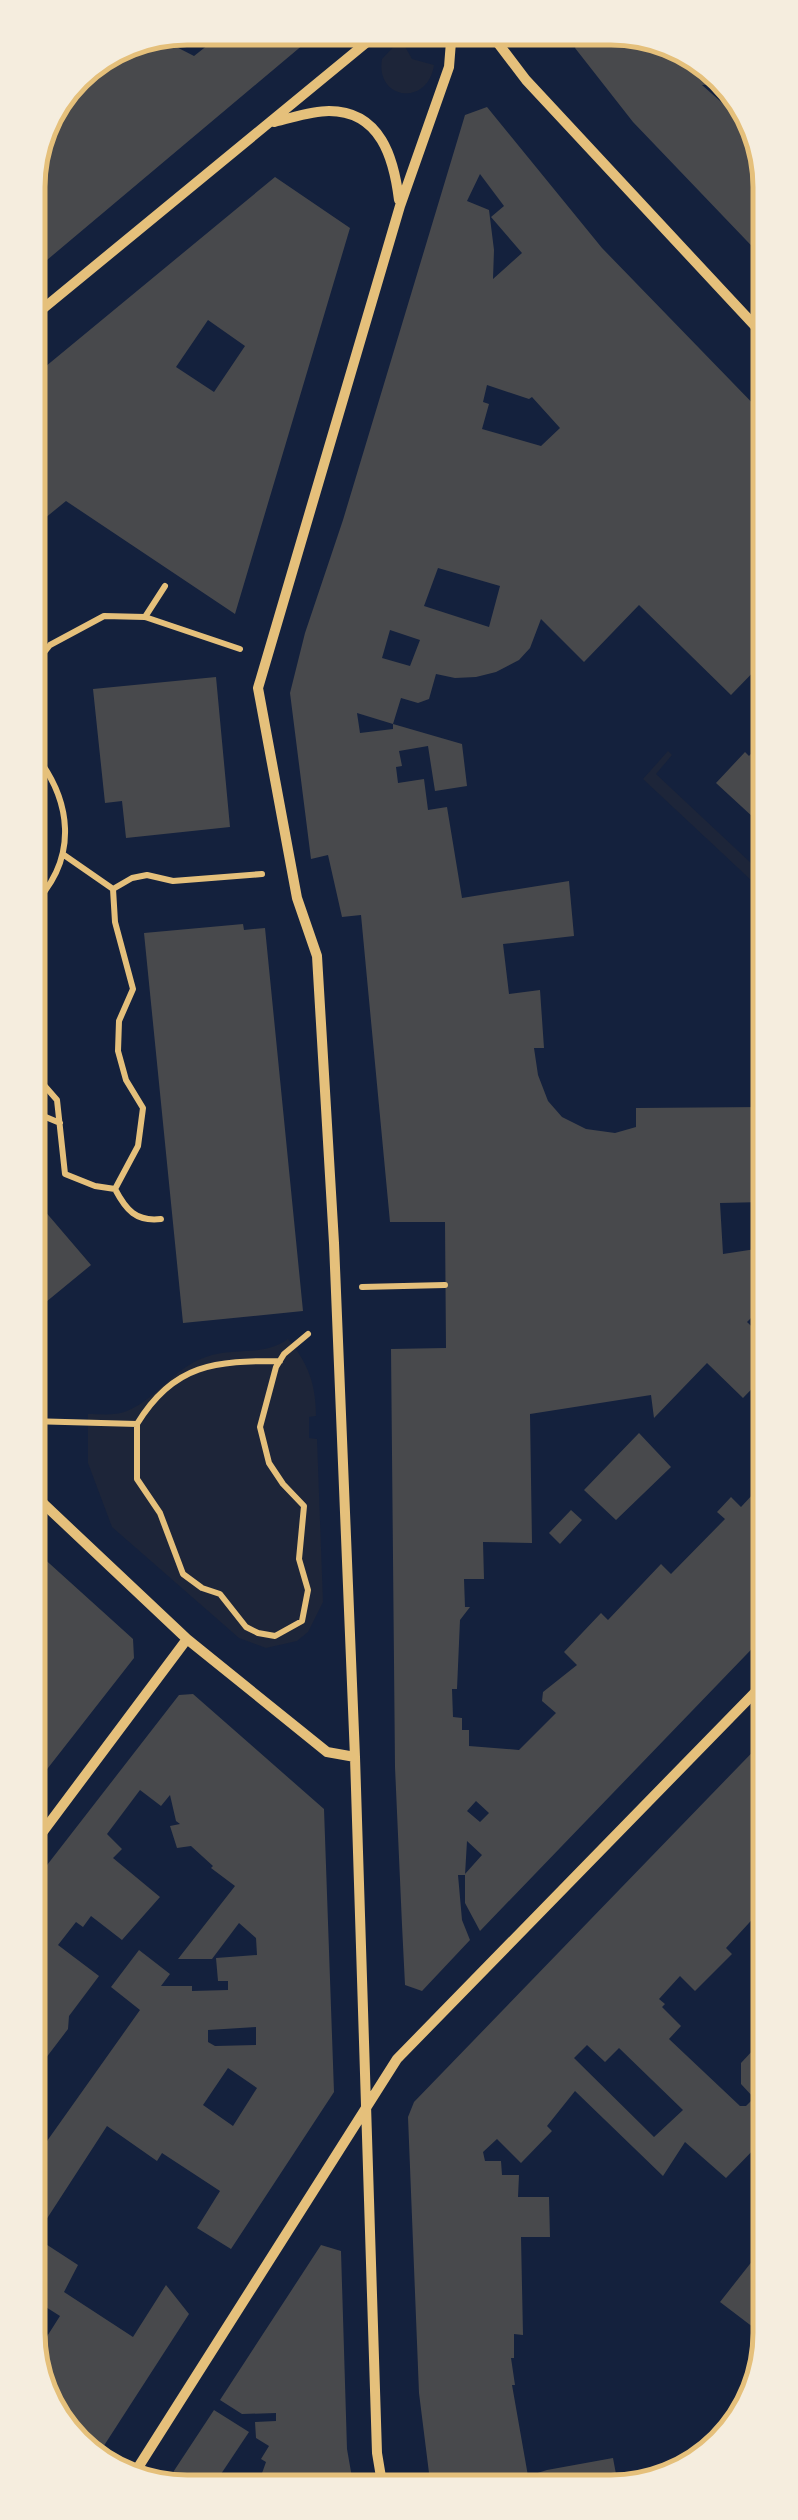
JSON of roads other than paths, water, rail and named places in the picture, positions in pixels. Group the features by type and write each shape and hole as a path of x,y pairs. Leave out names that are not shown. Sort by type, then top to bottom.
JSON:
{"street":[{"path":"45,307 364,45"},
{"path":"381,2475 336,1288 317,956 297,898 259,698 266,655 400,206 449,66 451,45"},
{"path":"499,45 526,80 753,324"},
{"path":"270,123 331,111 358,118 380,136 395,163 400,206"},
{"path":"45,1504 187,1639 327,1752 355,1756"},
{"path":"45,1828 187,1639"},
{"path":"139,2466 398,2059 753,1695"}]}
